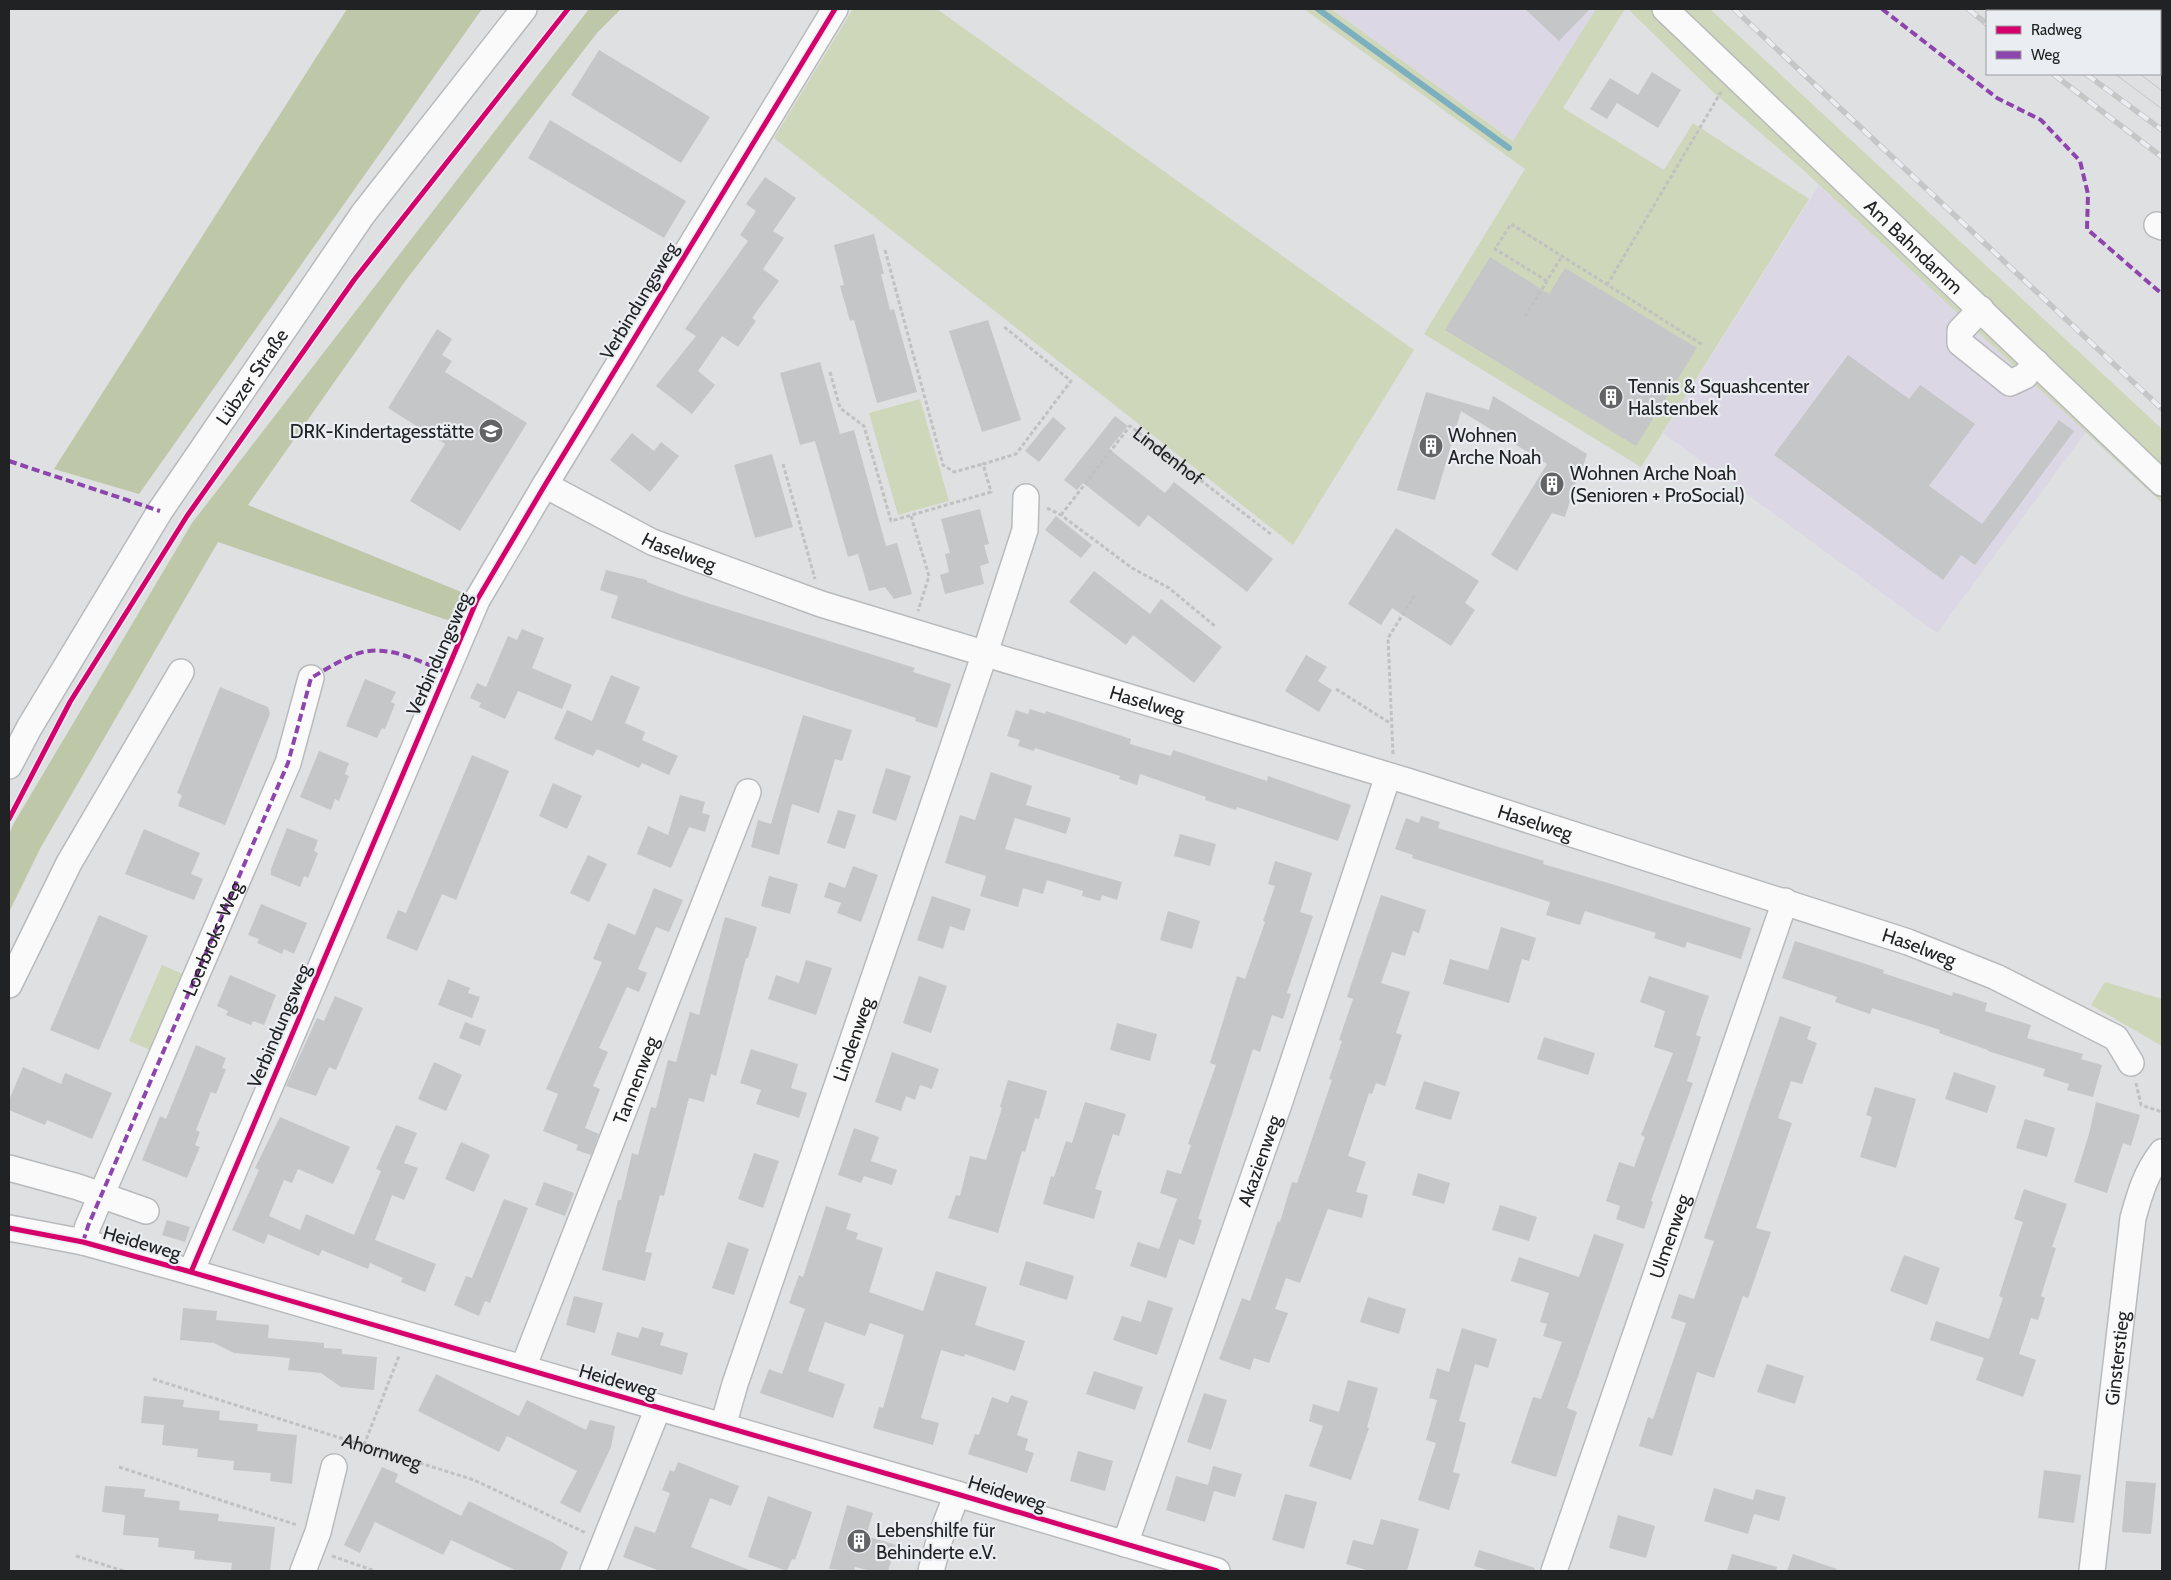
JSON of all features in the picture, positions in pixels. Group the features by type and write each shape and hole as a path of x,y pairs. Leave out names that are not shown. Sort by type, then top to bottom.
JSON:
{"street":[{"name":"Lübzer Straße","path":"9,766 29,728 160,511 363,214 524,9"},
{"name":"Verbindungsweg","path":"191,1272 477,600 545,484 835,9"},
{"name":"Am Bahndamm","path":"1665,9 2162,483"},
{"path":"1981,309 1960,331 1960,343 2010,383 2026,376 2036,362"},
{"name":"Haselweg","path":"545,484 652,542 822,604 1388,776 1785,901 1908,942 1996,977 2116,1038 2131,1063"},
{"path":"985,653 1025,530 1026,497"},
{"name":"Lindenweg","path":"723,1426 985,653"},
{"path":"9,985 69,863 181,672"},
{"name":"Loerbroks-Weg","path":"83,1242 288,763 311,678"},
{"name":"Akazienweg","path":"1125,1544 1279,1104 1388,776"},
{"name":"Tannenweg","path":"523,1368 748,792"},
{"name":"Ulmenweg","path":"1554,1571 1785,901"},
{"name":"Ginsterstieg","path":"2092,1571 2133,1218 2141,1188 2152,1166 2162,1152"},
{"path":"9,1168 146,1211"},
{"name":"Heideweg","path":"9,1228 83,1242 191,1272 958,1494 1216,1571"},
{"path":"592,1571 658,1408"},
{"name":"Ahornweg","path":"311,1551 334,1467"},
{"path":"931,1571 939,1541 958,1494"}],"path":[{"path":"1607,285 1732,74"},
{"path":"1547,281 1495,249 1511,224 1702,345"},
{"path":"885,250 943,465 954,472 1016,454 1071,381 1003,326"},
{"path":"1525,317 1562,256"},
{"path":"830,372 840,408 864,426 891,520 911,516 991,492 983,464"},
{"path":"783,464 822,604"},
{"path":"1026,497 1061,515 1132,568 1169,588 1216,627"},
{"path":"911,516 929,576 912,631"},
{"path":"1388,776 1393,763 1388,638 1415,595"},
{"path":"1336,689 1390,723"},
{"path":"2131,1063 2141,1105 2162,1112"},
{"path":"364,1445 399,1354"},
{"path":"119,1467 311,1551 375,1571"},
{"path":"76,1556 124,1571"}],"shaded area":[{"path":"1331,9 1596,9 1514,141"},
{"path":"1819,185 2086,432 1937,633 1663,433"}],"green space":[{"path":"347,9 482,9 139,494 54,469"},
{"path":"589,9 621,9 597,33 406,280 248,505 471,596 459,624 218,542 41,847 9,912 9,834 14,823 192,523"},
{"path":"853,9 937,9 1414,350 1293,545 774,138"},
{"path":"1304,9 1331,9 1513,141 1596,9 1625,9 1563,108 1664,170 1693,123 1809,199 1641,467 1424,334 1525,169"},
{"path":"1628,9 1710,9 2162,429 2162,503 1801,168 1712,91"},
{"path":"920,399 949,501 898,515 869,413"},
{"path":"162,965 190,977 157,1053 129,1041"},
{"path":"2105,982 2162,999 2162,1046 2091,1005"}],"building":[{"path":"1525,9 1590,9 1559,41"},
{"path":"599,50 710,117 681,163 571,95"},
{"path":"1652,72 1681,90 1658,128 1617,103 1607,119 1590,109 1610,78 1638,95"},
{"path":"550,120 686,201 664,238 528,158"},
{"path":"765,177 796,198 773,231 784,238 763,269 779,281 752,318 756,321 738,347 722,336 698,371 715,385 692,414 656,386 696,336 685,329 748,241 740,235 756,211 746,204"},
{"path":"874,234 884,274 881,274 890,310 894,309 917,392 877,403 854,320 850,321 840,286 844,285 834,245"},
{"name":"Tennis & Squashcenter Halstenbek","path":"1490,257 1549,294 1565,268 1697,348 1636,446 1445,330"},
{"path":"988,320 1021,420 982,432 949,331"},
{"name":"DRK-Kindertagesstätte","path":"437,329 452,339 442,355 452,361 445,372 527,423 460,531 410,501 445,444 388,408"},
{"path":"1848,355 1909,399 1920,385 1975,424 1929,486 1982,524 2059,420 2074,431 1975,565 1961,555 1943,580 1774,455"},
{"path":"820,362 840,434 854,430 886,546 897,543 912,594 894,599 885,587 869,591 858,554 848,557 815,441 800,445 780,373"},
{"path":"1426,392 1489,410 1493,396 1587,454 1582,470 1580,469 1565,517 1552,513 1517,571 1491,555 1547,464 1461,411 1435,500 1397,490"},
{"path":"1115,416 1128,426 1109,449 1165,493 1174,482 1273,559 1247,592 1148,515 1139,527 1083,483 1077,490 1064,480"},
{"path":"1053,417 1066,428 1039,462 1025,451"},
{"path":"632,433 654,451 661,442 679,456 650,492 610,460"},
{"path":"772,454 793,527 755,538 734,465"},
{"path":"980,509 989,544 984,545 989,563 980,566 984,584 945,594 940,575 949,572 945,554 950,553 941,519"},
{"path":"1056,516 1092,545 1081,558 1045,530"},
{"path":"1396,528 1479,581 1465,603 1475,610 1451,646 1392,608 1381,625 1348,604"},
{"path":"606,570 647,580 647,582 685,596 915,668 913,672 951,684 937,728 915,721 916,718 611,618 618,596 600,590"},
{"path":"1094,571 1150,614 1161,599 1222,647 1194,683 1133,635 1126,645 1069,602"},
{"path":"522,629 544,638 532,668 572,685 562,709 518,691 505,719 479,707 481,703 470,698 477,683 486,687 508,636 517,640"},
{"path":"1306,655 1327,667 1318,681 1332,690 1319,712 1285,691"},
{"path":"611,675 640,687 625,723 645,732 642,740 678,756 669,775 642,763 639,768 597,749 593,756 554,739 567,710 592,721"},
{"path":"365,679 396,692 391,702 395,704 385,729 382,728 377,738 346,726"},
{"path":"220,687 268,707 270,714 225,825 178,806 182,795 177,793"},
{"path":"1030,709 1045,714 1046,711 1131,739 1130,744 1171,756 1173,750 1267,781 1268,776 1351,805 1338,841 1237,807 1236,810 1205,800 1206,797 1140,774 1137,785 1119,779 1120,776 1035,748 1034,751 1018,746 1020,740 1007,736 1016,710 1028,714"},
{"path":"803,715 852,730 842,761 835,759 819,813 792,804 779,855 751,847 758,820 771,824"},
{"path":"319,751 349,763 345,774 349,776 339,801 335,799 331,810 300,797"},
{"path":"472,755 509,771 456,900 442,894 417,951 386,938 398,910 406,913"},
{"path":"886,768 911,776 896,821 872,813"},
{"path":"991,772 1032,786 1026,805 1071,818 1066,834 1015,818 1005,849 1122,882 1117,900 1102,895 1100,901 1082,896 1083,891 1047,880 1043,894 1023,888 1018,907 980,896 986,876 945,863 960,815 975,820"},
{"path":"553,783 582,796 567,829 539,816"},
{"path":"680,795 705,802 702,813 710,815 705,832 689,827 671,868 637,854 648,826 668,835"},
{"path":"838,810 856,815 845,849 827,843"},
{"path":"1421,816 1440,822 1438,828 1544,861 1543,864 1751,928 1741,959 1687,942 1685,948 1654,938 1656,933 1585,911 1580,925 1546,915 1550,902 1412,858 1413,855 1395,849 1406,818 1419,823"},
{"path":"287,828 318,840 314,851 318,853 308,878 304,876 300,887 271,875 271,869"},
{"path":"144,829 200,853 191,874 203,879 194,900 125,874"},
{"path":"1180,834 1216,844 1210,866 1174,856"},
{"path":"588,855 607,864 589,902 570,893"},
{"path":"1275,861 1312,873 1300,912 1313,916 1287,993 1291,994 1283,1019 1272,1015 1260,1052 1253,1049 1198,1219 1202,1220 1194,1245 1179,1239 1166,1278 1130,1266 1138,1242 1159,1249 1177,1199 1160,1193 1167,1170 1181,1174 1191,1145 1188,1144 1216,1065 1210,1063 1237,976 1245,979 1265,922 1263,921 1275,886 1268,884"},
{"path":"853,866 878,875 861,922 837,913 841,903 824,897 829,882 845,888"},
{"path":"769,876 798,884 790,914 761,906"},
{"path":"654,888 683,900 669,932 656,927 638,969 647,973 639,992 627,987 599,1048 608,1052 593,1086 600,1089 585,1128 599,1134 591,1155 576,1150 578,1145 543,1131 558,1094 546,1089 602,962 593,959 608,923 635,935"},
{"path":"1381,895 1426,910 1419,933 1413,931 1405,956 1392,952 1381,983 1410,992 1396,1033 1402,1035 1385,1086 1376,1083 1372,1094 1369,1093 1348,1156 1366,1162 1356,1192 1368,1195 1362,1218 1328,1209 1300,1283 1286,1278 1275,1309 1288,1313 1269,1363 1254,1358 1250,1370 1219,1359 1242,1298 1250,1301 1278,1221 1280,1222 1292,1182 1297,1183 1332,1080 1329,1079 1342,1041 1339,1040 1353,999 1347,997"},
{"path":"932,896 971,909 964,931 950,926 943,949 917,940"},
{"path":"261,904 307,923 294,954 284,949 282,954 257,943 259,939 248,935"},
{"path":"1168,911 1200,921 1192,949 1160,940"},
{"path":"99,915 148,936 99,1050 50,1030"},
{"path":"725,917 757,927 748,958 746,958 716,1076 711,1074 704,1102 689,1098 664,1196 660,1195 645,1252 652,1253 645,1281 602,1270 618,1200 621,1200 632,1153 638,1155 651,1107 656,1108 668,1060 676,1062 690,1012 699,1015"},
{"path":"1501,927 1536,938 1529,961 1522,959 1509,1003 1443,984 1450,959 1488,970"},
{"path":"1795,941 1884,970 1883,973 1952,996 1953,992 1987,1003 1985,1011 2031,1025 2027,1038 2083,1054 2081,1059 2102,1065 2093,1097 2067,1090 2069,1084 2043,1076 2045,1069 1988,1051 1939,1033 1940,1030 1872,1008 1870,1014 1835,1002 1837,997 1782,978"},
{"path":"806,960 832,968 816,1015 768,999 776,975 799,983"},
{"path":"230,975 276,995 264,1025 253,1021 251,1025 226,1015 228,1011 217,1006"},
{"path":"919,976 947,986 931,1033 903,1023"},
{"path":"1649,976 1709,996 1696,1035 1701,1037 1687,1081 1693,1083 1651,1201 1653,1202 1644,1229 1616,1219 1620,1206 1606,1201 1619,1162 1634,1167 1645,1137 1641,1135 1673,1053 1654,1047 1665,1011 1640,1002"},
{"path":"448,979 470,988 468,993 480,997 472,1018 438,1005"},
{"path":"335,996 363,1008 336,1070 329,1067 316,1096 286,1086 317,1018 324,1021"},
{"path":"1780,1016 1811,1027 1807,1039 1817,1043 1802,1084 1791,1081 1778,1118 1792,1123 1756,1228 1771,1232 1748,1298 1743,1296 1714,1378 1697,1372 1672,1456 1639,1446 1648,1417 1653,1419 1686,1323 1671,1318 1679,1294 1694,1299 1714,1241 1704,1238"},
{"path":"465,1022 486,1030 480,1046 459,1038"},
{"path":"1117,1023 1157,1034 1150,1061 1110,1050"},
{"path":"1544,1037 1595,1053 1588,1075 1537,1059"},
{"path":"196,1045 226,1058 222,1068 226,1069 216,1094 211,1092 196,1130 200,1132 195,1145 200,1147 187,1178 142,1160 160,1116 166,1119"},
{"path":"751,1049 798,1064 791,1088 807,1093 799,1118 756,1104 761,1090 740,1083"},
{"path":"892,1052 939,1069 932,1089 920,1085 915,1100 906,1096 901,1111 875,1102"},
{"path":"434,1062 462,1075 446,1111 418,1099"},
{"path":"23,1067 61,1084 65,1073 112,1093 92,1139 47,1120 45,1125 9,1110 9,1100"},
{"path":"1954,1072 1996,1086 1987,1113 1945,1099"},
{"path":"1008,1080 1047,1091 1039,1119 1035,1118 1025,1152 1022,1151 998,1233 948,1218 956,1195 960,1196 970,1156 986,1160 1002,1108 1000,1107"},
{"path":"1424,1081 1460,1092 1451,1120 1415,1109"},
{"path":"1875,1087 1916,1099 1896,1168 1860,1157 1872,1117 1866,1115"},
{"path":"1085,1102 1126,1114 1119,1136 1113,1134 1095,1189 1102,1191 1094,1219 1043,1204 1051,1176 1054,1177 1066,1141 1072,1143"},
{"path":"2096,1102 2140,1115 2131,1146 2123,1143 2107,1193 2074,1182 2089,1134"},
{"path":"280,1117 350,1147 333,1184 298,1169 292,1183 284,1180 269,1216 300,1230 306,1214 354,1235 381,1171 376,1169 396,1125 417,1133 404,1163 418,1168 404,1200 392,1195 375,1240 436,1264 425,1292 401,1282 403,1278 370,1263 368,1269 322,1250 319,1256 268,1234 264,1244 232,1230 259,1170 255,1168"},
{"path":"2025,1119 2055,1128 2047,1157 2016,1148"},
{"path":"854,1128 879,1137 871,1161 897,1170 892,1185 864,1176 861,1183 838,1175"},
{"path":"461,1142 490,1155 474,1192 445,1179"},
{"path":"754,1153 779,1161 763,1208 738,1199"},
{"path":"1418,1173 1450,1183 1444,1204 1412,1195"},
{"path":"544,1182 574,1193 565,1216 535,1205"},
{"path":"2024,1189 2067,1204 2052,1247 2056,1248 2041,1296 2045,1298 2038,1320 2031,1318 2019,1354 2036,1360 2023,1397 1976,1380 1984,1358 1930,1340 1936,1321 1989,1339 2003,1298 1999,1296 2023,1222 2014,1219"},
{"path":"504,1199 528,1208 490,1303 485,1301 479,1316 454,1305 466,1276 472,1278"},
{"path":"1500,1205 1537,1217 1529,1241 1492,1230"},
{"path":"826,1206 851,1214 846,1229 858,1233 856,1239 883,1248 869,1292 923,1311 936,1271 987,1287 975,1325 1025,1341 1015,1371 965,1354 964,1357 941,1350 921,1418 939,1423 933,1445 873,1428 879,1407 883,1408 904,1335 870,1323 865,1336 825,1322 808,1371 845,1384 833,1418 760,1393 769,1369 782,1374 805,1309 789,1303 799,1275 803,1277"},
{"path":"167,1220 190,1227 185,1242 162,1235"},
{"path":"1594,1234 1624,1244 1567,1408 1577,1412 1556,1477 1511,1463 1533,1397 1541,1399 1562,1342 1543,1336 1547,1324 1540,1322 1549,1293 1511,1281 1519,1257 1579,1277"},
{"path":"728,1242 749,1249 734,1295 712,1288"},
{"path":"1904,1255 1940,1268 1927,1305 1890,1291"},
{"path":"1026,1261 1074,1276 1067,1300 1019,1285"},
{"path":"574,1296 603,1303 595,1333 566,1325"},
{"path":"1368,1297 1406,1309 1399,1334 1360,1322"},
{"path":"1148,1300 1173,1308 1157,1355 1113,1340 1122,1316 1141,1322"},
{"path":"183,1308 217,1311 216,1320 269,1325 268,1338 324,1343 324,1348 342,1349 342,1354 377,1357 374,1390 341,1387 321,1373 288,1370 290,1358 234,1353 214,1343 180,1340"},
{"path":"642,1327 664,1333 660,1345 688,1353 682,1375 611,1355 617,1332 638,1338"},
{"path":"1462,1328 1497,1339 1488,1368 1475,1364 1459,1421 1466,1423 1453,1472 1460,1474 1449,1510 1418,1500 1436,1443 1426,1440 1437,1400 1429,1398 1437,1368 1449,1372"},
{"path":"1767,1364 1804,1376 1795,1404 1757,1392"},
{"path":"1094,1371 1143,1387 1135,1410 1086,1394"},
{"path":"436,1374 519,1416 527,1400 586,1430 590,1420 615,1426 611,1447 580,1513 560,1503 577,1471 507,1436 499,1452 418,1411"},
{"path":"1348,1380 1378,1388 1367,1427 1369,1428 1351,1480 1309,1466 1323,1426 1309,1421 1313,1404 1339,1412"},
{"path":"1204,1393 1227,1400 1211,1450 1187,1442"},
{"path":"1011,1395 1028,1401 1017,1435 1028,1439 1025,1450 1034,1453 1027,1473 968,1454 975,1434 979,1435 992,1397 1008,1403"},
{"path":"144,1396 184,1400 183,1407 220,1411 219,1420 258,1424 257,1431 297,1435 292,1484 270,1481 271,1473 233,1470 234,1461 197,1457 198,1449 162,1445 164,1425 141,1423"},
{"path":"1078,1451 1113,1461 1105,1491 1070,1481"},
{"path":"678,1462 739,1486 731,1506 710,1498 691,1547 752,1571 660,1571 623,1557 635,1526 655,1533 670,1493 662,1490 670,1470 674,1472"},
{"path":"1213,1466 1242,1474 1235,1497 1214,1491 1205,1522 1166,1510 1176,1476 1208,1485"},
{"path":"382,1467 398,1474 395,1482 461,1516 469,1501 552,1542 568,1552 560,1571 517,1571 451,1540 443,1555 375,1522 360,1553 344,1545"},
{"path":"2044,1470 2081,1475 2074,1523 2038,1518"},
{"path":"2126,1481 2156,1483 2151,1534 2122,1532"},
{"path":"105,1486 145,1489 144,1497 180,1501 179,1510 219,1514 218,1521 275,1527 270,1571 231,1571 232,1563 194,1559 195,1551 158,1547 159,1538 123,1535 125,1515 102,1512"},
{"path":"1714,1488 1753,1500 1756,1489 1786,1497 1779,1521 1754,1514 1748,1534 1704,1521"},
{"path":"1285,1494 1317,1502 1304,1549 1272,1540"},
{"path":"768,1496 812,1512 795,1560 792,1559 787,1571 748,1557"},
{"name":"Lebenshilfe für Behinderte e.V.","path":"847,1505 873,1513 866,1536 896,1545 888,1571 871,1571 855,1567 854,1571 829,1569"},
{"path":"1618,1515 1655,1526 1646,1558 1609,1548"},
{"path":"1381,1519 1419,1529 1407,1571 1370,1571 1346,1564 1353,1540 1373,1545"},
{"path":"1479,1550 1535,1568 1534,1571 1490,1571 1474,1566"},
{"path":"1732,1554 1777,1567 1776,1571 1727,1571"},
{"path":"1793,1554 1837,1569 1836,1571 1787,1571"}],"waterway":[{"path":"1318,9 1509,148"}],"tram line":[{"path":"2116,75 2162,109"},
{"path":"2141,75 2162,91"}],"railway":[{"path":"1734,9 2162,409"},
{"path":"1968,9 1986,23"},
{"path":"2054,75 2162,157"},
{"path":"2087,75 2162,130"}],"marked path":[{"path":"1882,9 1997,98 2041,120 2080,161 2088,194 2087,229 2162,294"},
{"path":"9,461 160,511"},
{"path":"83,1242 88,1226 288,763 311,678 338,662 368,651 391,652 446,672"}],"cycle path":[{"path":"9,819 70,702 187,516 354,280 568,9"},
{"path":"191,1272 477,600 835,9"},
{"path":"9,1228 83,1242 191,1272 1217,1571"}],"place":[{"name":"Tennis & Squashcenter Halstenbek","path":"1611,397"},
{"name":"DRK-Kindertagesstätte","path":"491,431"},
{"name":"Wohnen Arche Noah","path":"1431,446"},
{"name":"Wohnen Arche Noah (Senioren + ProSocial)","path":"1552,484"},
{"name":"Lebenshilfe für Behinderte e.V.","path":"859,1541"}]}
